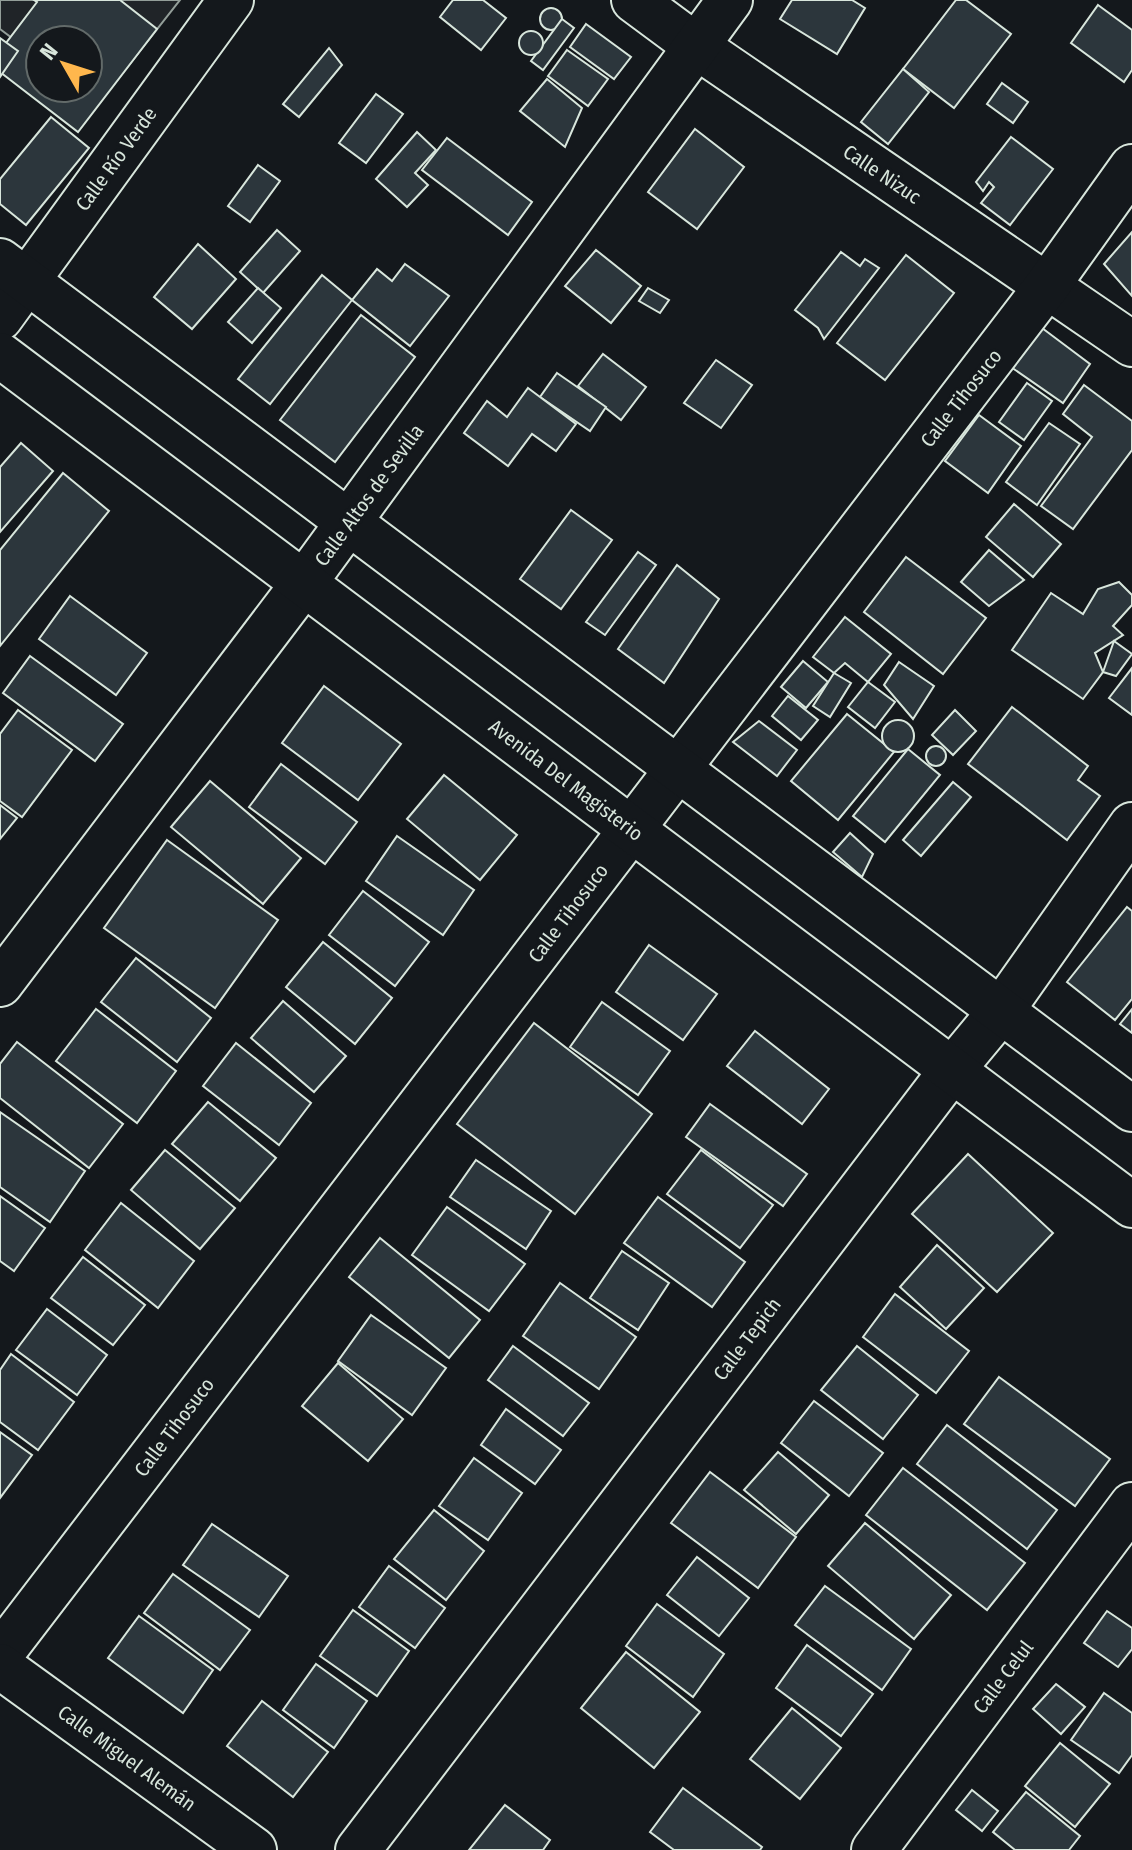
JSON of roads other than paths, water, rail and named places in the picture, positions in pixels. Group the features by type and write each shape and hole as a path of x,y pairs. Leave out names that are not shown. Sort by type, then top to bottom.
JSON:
{"street":[{"name":"Calle Río Verde","path":"0,318 14,271 231,0"},
{"name":"Calle Nizuc","path":"634,0 696,46 1132,344"},
{"name":"Calle Altos de Sevilla","path":"0,984 304,583 730,0"},
{"name":"Calle Tihosuco","path":"0,1655 632,830 676,767 1047,286 1132,167"},
{"path":"14,271 1132,1109"},
{"name":"Avenida Del Magisterio","path":"0,355 1132,1205"},
{"name":"Calle Tepich","path":"358,1850 952,1070 1001,1011 1132,825"},
{"name":"Calle Celul","path":"874,1850 1132,1505"},
{"name":"Calle Miguel Alemán","path":"0,1666 254,1850"}]}
